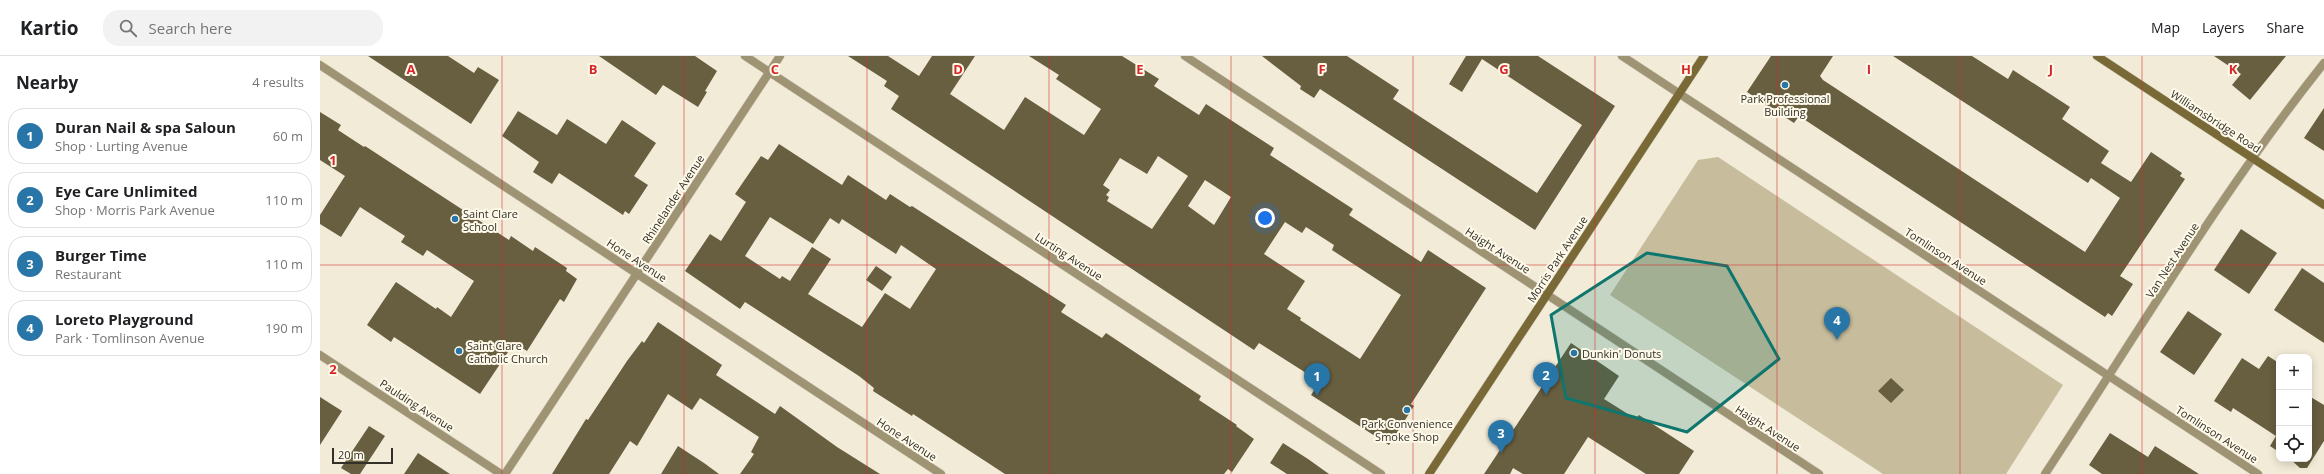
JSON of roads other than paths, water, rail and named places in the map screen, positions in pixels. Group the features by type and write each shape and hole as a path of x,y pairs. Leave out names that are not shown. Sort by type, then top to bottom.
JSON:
{"main road":[{"name":"Morris Park Avenue","path":"1429,474 1704,56"},
{"name":"Williamsbridge Road","path":"2096,56 2324,205"}],"street":[{"name":"Lurting Avenue","path":"745,56 1381,474"},
{"name":"Rhinelander Avenue","path":"505,474 780,56"},
{"name":"Haight Avenue","path":"1185,56 1819,474"},
{"name":"Tomlinson Avenue","path":"1622,56 2258,474"},
{"name":"Van Nest Avenue","path":"2045,474 2254,158 2324,63"},
{"name":"Hone Avenue","path":"320,65 941,474"},
{"name":"Paulding Avenue","path":"320,355 501,474"}],"place":[{"name":"Park Professional Building","path":"1785,85"},
{"name":"Saint Clare School","path":"455,219"},
{"name":"Loreto Playground","path":"1837,340"},
{"name":"Saint Clare Catholic Church","path":"459,351"},
{"name":"Dunkin' Donuts","path":"1574,353"},
{"name":"Eye Care Unlimited","path":"1546,395"},
{"name":"Duran Nail & spa Saloun","path":"1317,396"},
{"name":"Park Convenience Smoke Shop","path":"1407,410"},
{"name":"Burger Time","path":"1501,453"}]}
